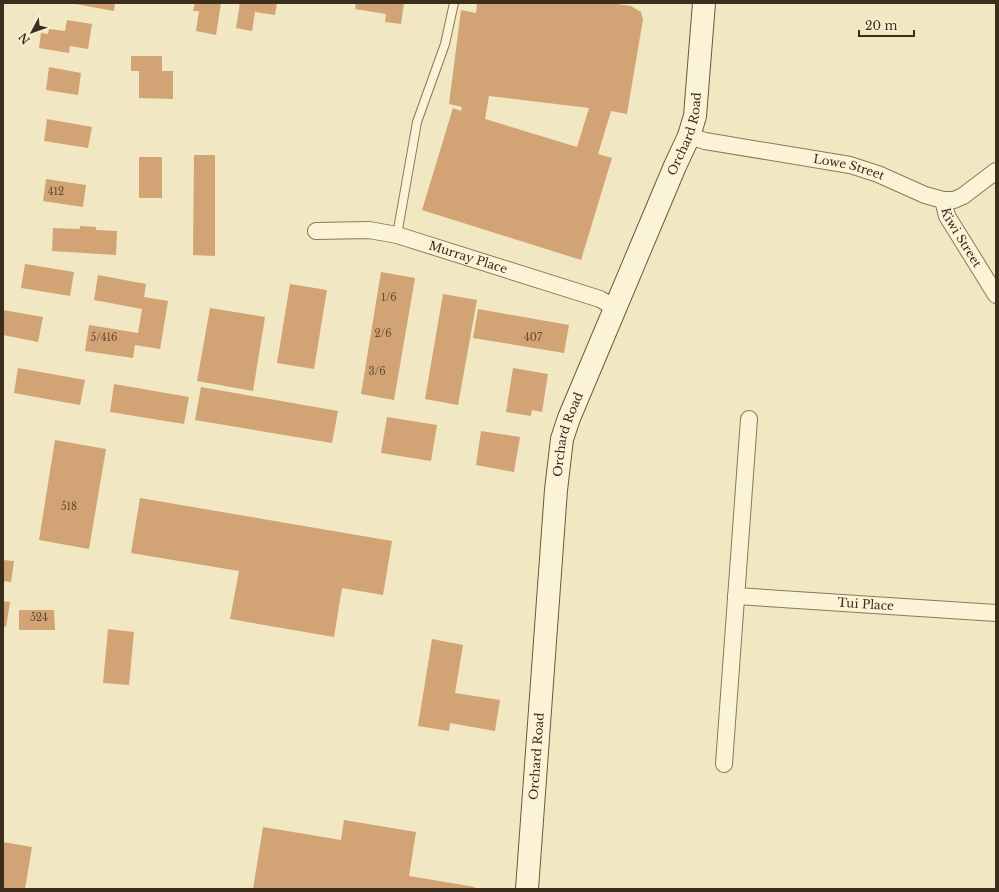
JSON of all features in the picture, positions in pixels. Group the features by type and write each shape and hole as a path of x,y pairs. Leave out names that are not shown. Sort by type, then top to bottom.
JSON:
{"main road":[{"name":"Orchard Road","path":"527,889 559,462 562,439 569,418 615,308 689,136 695,116 704,3"}],"street":[{"name":"Lowe Street","path":"689,136 705,141 850,165 878,174 925,195 943,200 954,200 963,196 996,172"},
{"name":"Kiwi Street","path":"943,200 947,216 996,295"},
{"name":"Murray Place","path":"316,231 369,230 397,235 600,299 615,308"},
{"path":"724,764 749,419"},
{"name":"Tui Place","path":"736,596 996,612"}],"lane":[{"path":"397,235 417,122 445,44 454,3"}],"building":[{"path":"70,3 115,3 114,11"},
{"path":"195,3 221,3 216,35 196,31 199,11 193,11"},
{"path":"240,3 277,3 275,15 255,12 252,31 236,28"},
{"path":"356,3 404,3 401,24 385,22 386,14 355,9"},
{"path":"477,3 611,3 631,6 641,12 643,19 627,114 611,111 598,154 612,158 581,260 422,210 453,108 461,111 462,107 449,104 461,10 476,13","holes":["489,96 589,108 577,147 485,119"]},
{"path":"67,20 92,24 88,49 70,46 69,53 39,48 41,33 48,34 49,29 65,31"},
{"path":"131,56 162,56 162,71 173,71 173,99 139,98 139,71 131,71"},
{"path":"49,67 81,73 78,95 46,90"},
{"path":"47,119 92,127 88,148 44,141"},
{"path":"194,155 215,155 215,256 193,255"},
{"path":"139,157 162,157 162,198 139,198"},
{"path":"46,179 86,185 83,207 43,201"},
{"path":"80,226 96,227 96,230 117,231 116,255 52,251 53,228 80,229"},
{"path":"25,264 74,272 70,296 21,288"},
{"path":"381,272 415,278 394,400 361,394"},
{"path":"98,275 146,284 144,297 168,301 160,349 135,345 133,358 85,351 89,325 138,333 142,309 94,300"},
{"path":"290,284 327,290 314,369 277,363"},
{"path":"443,294 477,300 458,405 425,399"},
{"path":"210,308 265,317 253,391 197,381"},
{"path":"478,309 569,325 564,353 473,338"},
{"path":"3,310 43,317 38,342 3,335"},
{"path":"18,368 85,380 80,405 14,393"},
{"path":"513,368 548,374 542,412 532,410 531,416 506,412"},
{"path":"114,384 189,397 184,424 110,412"},
{"path":"201,387 338,411 332,443 195,420"},
{"path":"387,417 437,425 431,461 381,453"},
{"path":"481,431 520,437 514,472 476,465"},
{"path":"55,440 106,449 89,549 39,540"},
{"path":"140,498 392,541 383,595 342,588 334,637 230,619 239,571 131,553"},
{"path":"3,560 14,561 11,582 3,581"},
{"path":"3,601 10,602 6,627 3,626"},
{"path":"19,610 54,610 55,630 19,630"},
{"path":"108,629 134,632 129,685 103,683"},
{"path":"432,639 463,645 455,693 500,700 495,731 450,723 449,731 418,726"},
{"path":"344,820 416,832 409,876 475,887 474,889 253,889 263,827 341,840"},
{"path":"3,842 32,847 25,889 3,889"}]}
